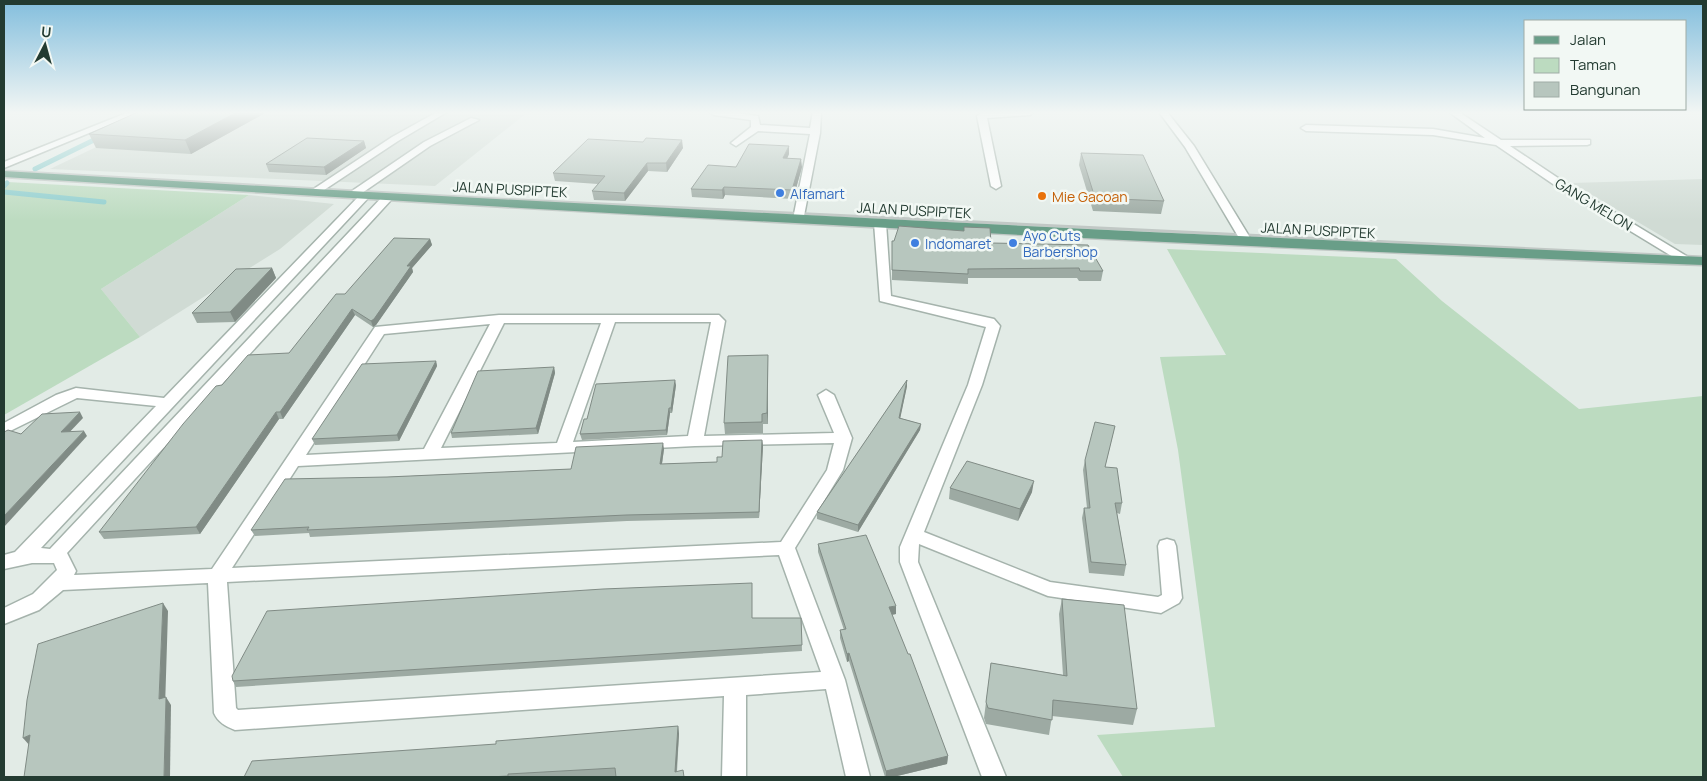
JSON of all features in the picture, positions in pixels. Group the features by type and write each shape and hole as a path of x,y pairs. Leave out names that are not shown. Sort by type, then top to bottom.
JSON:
{"main road":[{"name":"JALAN PUSPIPTEK","path":"4,174 799,219 1703,261"}],"street":[{"path":"4,165 45,148"},
{"path":"314,192 381,148"},
{"path":"12,560 168,403 249,318 359,195 421,148"},
{"path":"799,219 813,148"},
{"path":"988,148 996,186"},
{"path":"1190,148 1246,241"},
{"name":"GANG MELON","path":"1507,148 1557,182 1687,260"},
{"path":"54,556 388,197"},
{"path":"880,223 885,298 989,322 993,326 975,385 909,547 909,562 994,777"},
{"path":"695,441 718,321 708,316 609,320 499,319 380,330 217,576 226,713 235,720 834,680"},
{"path":"249,318 277,317"},
{"path":"430,454 499,319"},
{"path":"563,448 609,320"},
{"path":"4,429 61,398 76,393 168,403"},
{"path":"786,548 822,495 835,470 844,438 826,395"},
{"path":"292,461 695,441 844,438"},
{"path":"914,535 1048,589 1161,605 1172,598 1167,546"},
{"path":"58,583 786,548"},
{"path":"786,548 834,680 858,777"},
{"path":"4,616 22,611 52,591 67,571 60,557 37,553 12,560"},
{"path":"734,777 735,688"}],"shaded area":[{"path":"93,148 482,148 435,186 50,169"},
{"path":"1703,179 1703,245 1675,244 1572,183"},
{"path":"249,195 334,204 280,249 140,337 101,289"}],"green space":[{"path":"4,183 249,195 101,289 140,337 4,415"},
{"path":"1167,249 1396,259 1442,301 1579,409 1703,396 1703,777 1123,777 1097,735 1215,727 1178,450 1160,357 1226,355"}],"building":[{"path":"291,148 353,148 324,167 266,164"},
{"path":"578,148 676,148 666,163 647,163 624,193 592,191 605,176 553,173"},
{"path":"746,148 788,148 783,158 801,159 792,190 724,187 722,190 691,189 708,165 736,167"},
{"path":"1081,153 1143,155 1164,201 1095,198"},
{"path":"899,226 964,231 964,227 990,228 991,243 1088,245 1103,271 1080,271 1079,268 968,269 968,274 892,270 892,241 894,241"},
{"path":"394,238 430,239 407,266 411,266 374,319 371,321 352,309 280,412 276,412 196,527 99,532 183,424 216,386 222,385 248,355 289,353 336,294 345,294"},
{"path":"272,268 230,312 192,313 236,269"},
{"path":"768,355 767,413 762,414 762,422 724,423 728,356"},
{"path":"436,361 397,435 312,439 362,364"},
{"path":"554,367 536,428 451,433 478,371"},
{"path":"675,380 666,430 580,434 584,419 587,419 596,384"},
{"path":"907,380 899,418 921,424 858,525 817,512"},
{"path":"80,412 61,432 84,431 4,516 4,432 8,430 21,434 42,414"},
{"path":"1095,422 1115,426 1105,467 1117,468 1122,503 1115,503 1126,565 1091,562 1084,508 1090,508 1085,460"},
{"path":"762,440 759,512 626,515 307,530 309,527 251,530 285,479 387,477 571,469 576,447 663,443 660,464 717,462 717,457 722,457 723,441"},
{"path":"967,461 1034,481 1020,509 950,488"},
{"path":"866,535 896,606 889,607 908,654 910,654 948,756 886,771 849,653 847,654 840,630 846,629 818,544"},
{"path":"752,583 752,618 801,618 802,645 233,681 232,676 267,611 603,589"},
{"path":"1062,599 1124,605 1137,709 1053,700 1052,720 988,708 986,702 991,663 1067,676"},
{"path":"163,603 159,699 166,697 164,777 24,777 30,735 23,738 27,700 38,644"},
{"path":"678,726 675,772 683,770 684,777 616,777 615,768 508,774 508,776 489,777 244,777 252,761 496,744 496,741"}],"waterway":[{"path":"35,169 77,148"},
{"path":"4,186 7,183"},
{"path":"4,192 104,202"}],"place":[{"name":"Alfamart","path":"780,193"},
{"name":"Mie Gacoan","path":"1042,196"},
{"name":"Indomaret","path":"915,243"},
{"name":"Ayo Cuts Barbershop","path":"1013,243"}]}
